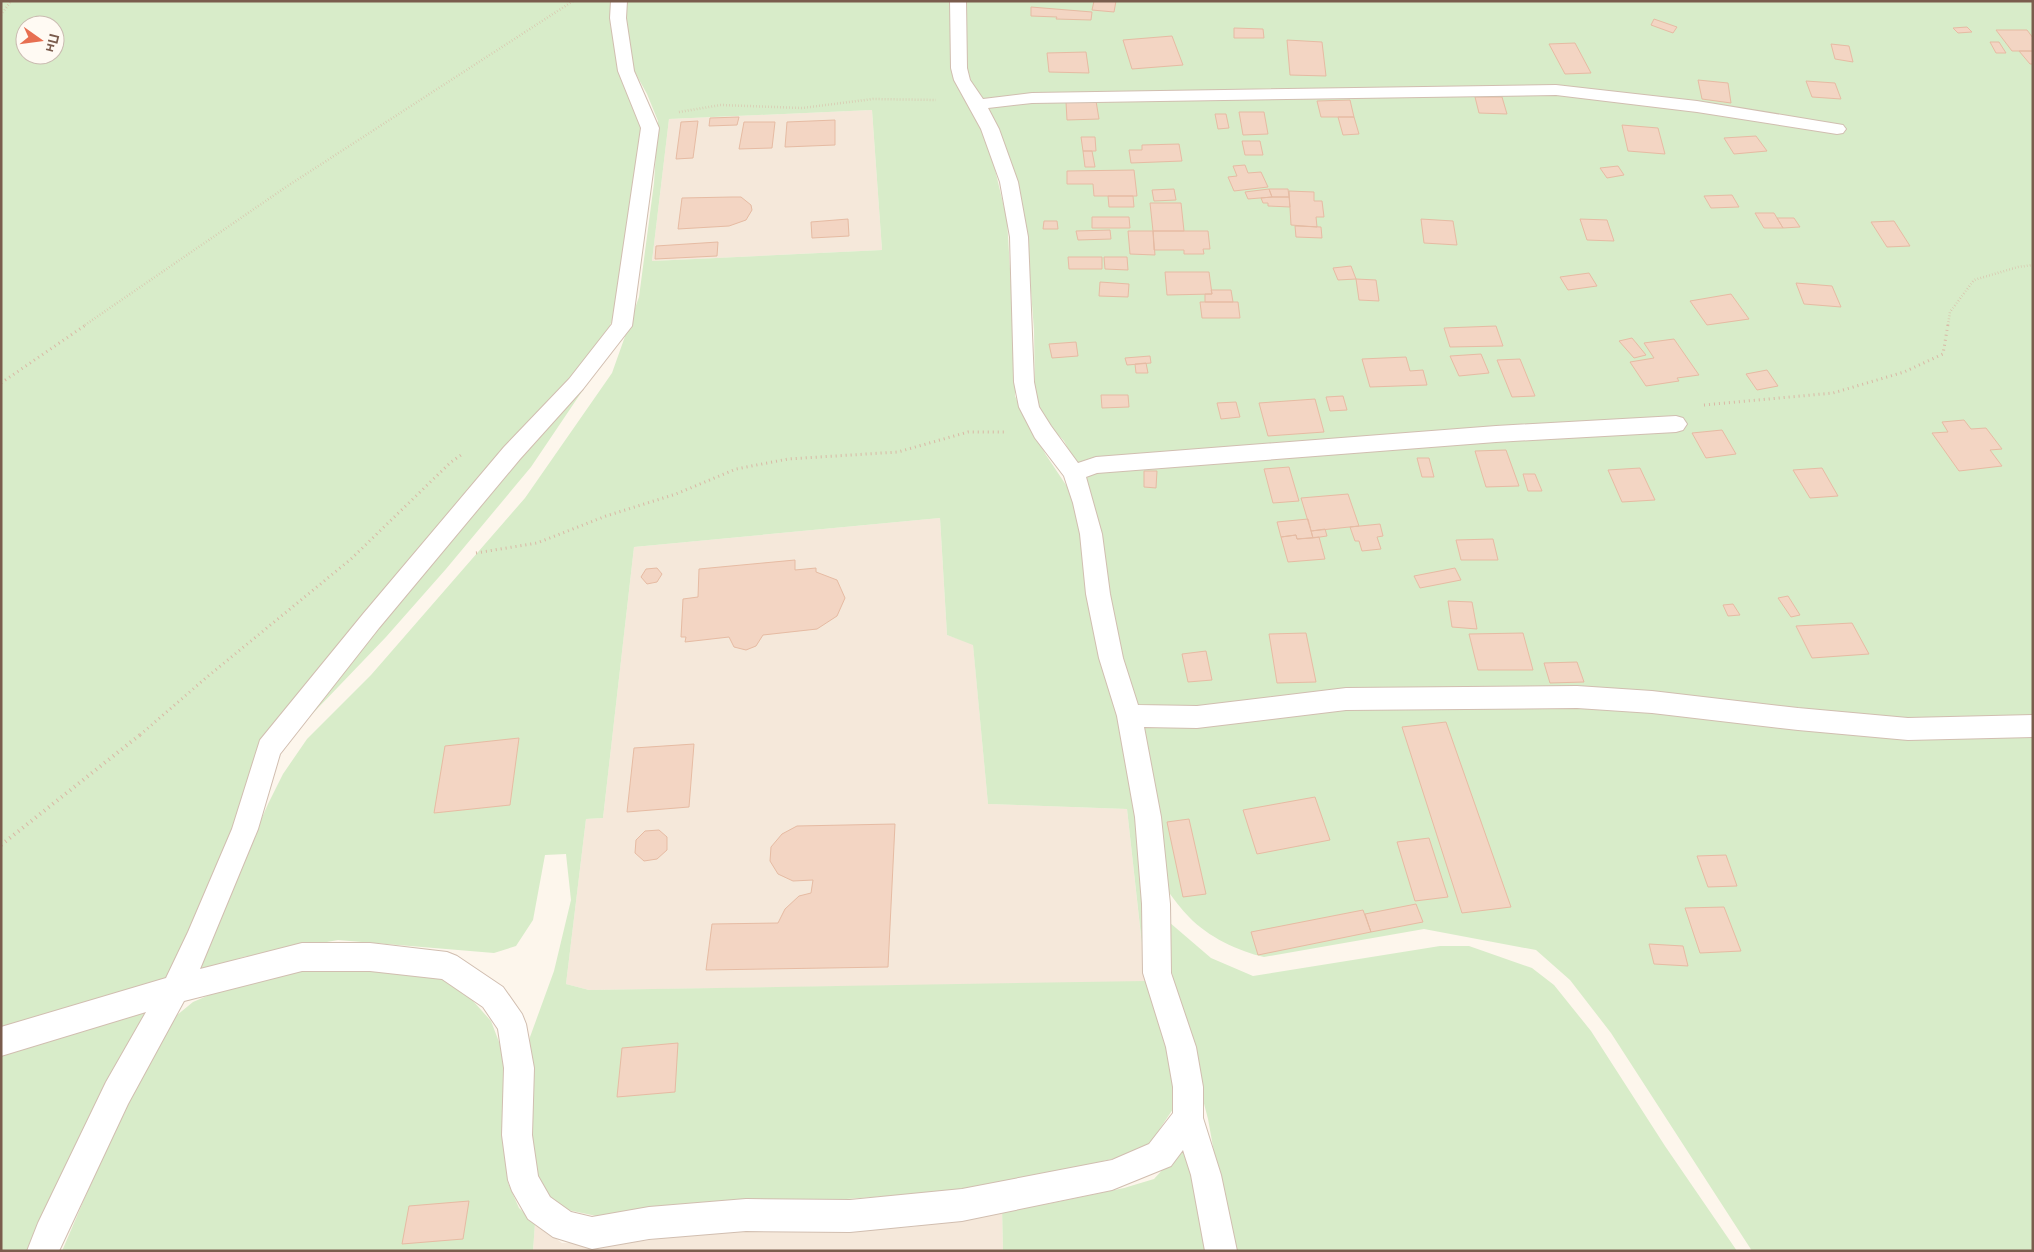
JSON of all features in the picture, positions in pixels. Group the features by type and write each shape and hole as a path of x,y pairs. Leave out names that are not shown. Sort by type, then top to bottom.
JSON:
{"lane":[{"path":"43,1251 49,1234 117,1093 175,989 198,942 246,829 269,748 371,621 512,453 576,384 622,326 650,128 626,71 618,18 619,1"},
{"path":"958,1 959,68 966,89 978,105 990,129 1009,182 1017,228 1024,382 1029,407 1043,432 1074,473 1084,503 1091,534 1098,594 1111,658 1129,716 1148,817 1156,904 1157,973 1181,1046 1188,1087 1188,1118 1206,1175 1221,1251"},
{"path":"978,105 1032,98 1556,90 1744,112 1837,129"},
{"path":"1074,473 1104,464 1496,434 1676,424"},
{"path":"1129,716 1197,717 1346,699 1577,697 1652,702 1798,720 1908,729 2033,726"},
{"path":"1,1042 175,989 302,957 370,958 448,966 493,997 512,1024 519,1068 517,1134 523,1180 538,1208 564,1226 592,1233 649,1223 746,1215 850,1216 962,1205 1112,1175 1160,1155 1188,1118"}],"path":[{"path":"1,15 11,1"},
{"path":"1,383 286,188 573,1"},
{"path":"650,128 678,112 721,105 802,108 873,99 948,100 978,105"},
{"path":"1676,424 1677,413 1696,406 1833,393 1904,372 1942,354 1950,312 1974,280 2018,267 2033,265"},
{"path":"423,561 537,543 606,516 676,494 736,470 788,459 898,452 968,432 995,433 1023,430 1035,419"},
{"path":"1,845 119,754 207,677 351,559 451,462 467,451"}],"shaded area":[{"path":"872,110 882,250 652,261 669,119"},
{"path":"940,518 947,635 973,644 988,804 1127,809 1146,982 589,990 566,984 586,819 603,818 634,547"},
{"path":"1002,1207 1003,1251 533,1251 535,1223 562,1243 643,1241 728,1228 826,1230 913,1227"}],"green space":[{"path":"1,1 612,1 610,24 625,81 642,132 614,315 589,381 531,467 446,569 386,637 269,759 169,979 1,1035"},
{"path":"626,1 952,1 954,79 960,92 975,113 988,140 1007,220 1015,350 1015,396 1046,455 1068,488 1080,524 1114,704 1132,778 1174,1070 1173,1109 1145,1151 1041,1176 942,1192 792,1203 722,1202 596,1216 559,1208 531,1172 526,1076 530,1037 554,971 571,900 566,854 545,855 533,920 516,946 494,953 338,940 243,957 193,974 268,804 283,774 307,739 371,675 525,498 612,373 639,297 654,183 658,121 647,94 632,67 625,11","holes":["872,110 882,250 652,261 669,119","940,518 947,635 973,645 988,804 1127,809 1146,981 589,990 566,984 586,819 603,818 634,547"]},
{"path":"965,1 2033,1 2033,1251 1752,1251 1611,1033 1570,980 1536,950 1424,929 1264,957 1234,947 1214,937 1183,911 1167,890 1114,633 1088,487 1064,441 1045,421 1035,396 1034,330 1026,225 967,70"},
{"path":"1169,922 1211,958 1253,976 1440,946 1469,946 1532,968 1554,985 1591,1031 1665,1146 1737,1251 1232,1251 1208,1119 1176,996 1171,967"},
{"path":"298,969 371,970 430,974 457,983 491,1021 507,1063 503,1127 508,1183 519,1208 535,1223 533,1251 62,1251 137,1076 171,1020 193,1002 230,986"},
{"path":"160,1002 38,1251 1,1251 1,1051"},
{"path":"1188,1142 1210,1251 1003,1251 1002,1207 1047,1204 1124,1188 1154,1179"}],"building":[{"path":"1094,1 1116,1 1114,12 1092,10"},
{"path":"1031,7 1092,12 1091,20 1031,16"},
{"path":"1654,19 1677,27 1673,33 1651,25"},
{"path":"1967,27 1972,32 1958,33 1953,28"},
{"path":"1234,28 1263,29 1264,38 1234,38"},
{"path":"1996,30 2027,30 2033,38 2033,51 2012,51"},
{"path":"1172,36 1183,65 1132,69 1123,40"},
{"path":"1287,40 1322,42 1326,76 1290,75"},
{"path":"1990,42 1999,42 2006,53 1996,53"},
{"path":"1575,43 1591,73 1565,74 1549,44"},
{"path":"1831,44 1849,46 1853,62 1835,59"},
{"path":"2019,51 2033,51 2033,64 2030,64"},
{"path":"1086,52 1089,73 1049,72 1047,53"},
{"path":"1698,80 1728,83 1731,103 1702,99"},
{"path":"1806,81 1835,83 1841,99 1812,97"},
{"path":"1475,97 1502,97 1507,114 1479,113"},
{"path":"1350,100 1354,117 1321,117 1317,101"},
{"path":"1096,101 1099,119 1067,120 1066,102"},
{"path":"1239,112 1264,112 1268,134 1243,135"},
{"path":"1215,114 1226,114 1229,128 1218,129"},
{"path":"739,117 737,125 709,126 710,118"},
{"path":"1338,117 1354,117 1359,134 1343,135"},
{"path":"835,120 835,145 785,147 787,122"},
{"path":"698,121 693,158 676,159 681,122"},
{"path":"744,122 775,122 772,148 739,149"},
{"path":"1622,125 1658,128 1665,154 1628,151"},
{"path":"1756,136 1767,151 1734,154 1724,138"},
{"path":"1081,137 1095,137 1096,151 1083,151"},
{"path":"1242,141 1260,141 1263,155 1245,155"},
{"path":"1179,144 1182,161 1131,163 1129,150 1142,150 1142,145"},
{"path":"1083,151 1092,151 1095,167 1085,167"},
{"path":"1245,165 1248,173 1261,172 1268,187 1234,191 1228,177 1237,176 1233,166"},
{"path":"1618,166 1624,175 1607,178 1600,168"},
{"path":"1134,170 1137,196 1094,196 1093,184 1067,184 1067,171"},
{"path":"1174,189 1176,200 1154,201 1152,190"},
{"path":"1269,189 1288,189 1289,197 1272,197"},
{"path":"1269,189 1272,197 1248,199 1245,192"},
{"path":"1289,191 1314,192 1314,201 1322,201 1324,217 1316,217 1317,227 1291,225"},
{"path":"1732,195 1739,207 1711,208 1704,196"},
{"path":"1108,196 1133,196 1134,207 1109,207"},
{"path":"741,197 751,205 752,210 746,220 729,226 678,229 682,198"},
{"path":"1289,197 1290,207 1268,206 1268,203 1263,203 1261,198"},
{"path":"1150,203 1181,203 1184,231 1153,231"},
{"path":"1755,213 1774,213 1783,228 1764,228"},
{"path":"1092,217 1129,217 1130,228 1092,228"},
{"path":"1777,218 1794,218 1800,227 1783,228"},
{"path":"848,219 849,236 812,238 811,222"},
{"path":"1421,219 1453,221 1457,245 1424,243"},
{"path":"1580,219 1607,220 1614,241 1587,240"},
{"path":"1044,221 1057,221 1058,229 1043,229"},
{"path":"1894,221 1910,246 1887,247 1871,222"},
{"path":"1295,226 1321,227 1322,238 1296,237"},
{"path":"1110,230 1111,239 1078,240 1076,231"},
{"path":"1128,231 1153,231 1155,255 1130,254"},
{"path":"1153,231 1208,231 1210,249 1203,249 1204,254 1184,254 1184,250 1154,250"},
{"path":"718,242 717,256 655,259 656,246"},
{"path":"1068,257 1102,257 1102,269 1069,269"},
{"path":"1104,257 1127,257 1128,270 1105,269"},
{"path":"1351,266 1356,279 1338,280 1333,268"},
{"path":"1165,272 1209,272 1212,294 1167,295"},
{"path":"1589,273 1597,286 1568,290 1560,277"},
{"path":"1356,279 1376,280 1379,301 1359,300"},
{"path":"1100,282 1129,284 1128,297 1099,296"},
{"path":"1796,283 1832,286 1841,307 1804,304"},
{"path":"1211,290 1231,290 1233,302 1205,302 1205,294 1212,294"},
{"path":"1731,294 1749,319 1707,325 1690,301"},
{"path":"1200,302 1238,302 1240,318 1202,318"},
{"path":"1496,326 1503,346 1450,347 1444,328"},
{"path":"1632,338 1646,355 1634,358 1619,341"},
{"path":"1674,339 1699,375 1677,378 1679,381 1646,386 1630,362 1654,358 1644,343"},
{"path":"1076,342 1078,356 1052,358 1049,344"},
{"path":"1481,354 1489,373 1459,376 1450,356"},
{"path":"1150,356 1151,363 1127,365 1125,358"},
{"path":"1406,357 1410,371 1423,370 1427,385 1370,387 1362,359"},
{"path":"1520,359 1535,396 1512,397 1497,360"},
{"path":"1146,363 1148,373 1136,373 1135,364"},
{"path":"1767,370 1778,386 1757,390 1746,374"},
{"path":"1101,395 1128,395 1129,407 1102,408"},
{"path":"1343,396 1347,410 1330,411 1326,397"},
{"path":"1315,399 1324,432 1268,436 1259,403"},
{"path":"1236,402 1240,417 1221,419 1217,403"},
{"path":"1964,420 1971,429 1986,428 2002,449 1990,450 2002,466 1959,471 1932,433 1948,432 1942,422"},
{"path":"1722,430 1736,454 1706,458 1692,433"},
{"path":"1506,450 1519,486 1486,487 1475,451"},
{"path":"1417,458 1429,458 1434,477 1422,477"},
{"path":"1289,467 1299,501 1273,503 1264,469"},
{"path":"1640,468 1655,500 1622,502 1608,470"},
{"path":"1822,468 1838,496 1810,498 1793,470"},
{"path":"1144,471 1157,471 1156,488 1144,487"},
{"path":"1523,474 1535,474 1542,491 1528,491"},
{"path":"1348,494 1359,526 1311,531 1301,498"},
{"path":"1308,519 1313,538 1297,539 1296,535 1281,537 1277,522"},
{"path":"1380,524 1383,536 1377,537 1381,549 1362,551 1359,541 1355,541 1350,527"},
{"path":"1325,529 1327,536 1313,538 1311,531"},
{"path":"1296,535 1297,539 1319,537 1325,559 1288,562 1281,537"},
{"path":"1493,539 1498,560 1461,560 1456,540"},
{"path":"795,560 795,570 816,568 816,572 837,580 845,598 837,616 817,629 763,635 756,646 746,650 734,647 729,637 685,642 686,637 681,637 683,599 698,597 699,569"},
{"path":"657,568 662,574 657,582 647,584 641,577 646,569"},
{"path":"1455,568 1461,580 1420,588 1414,576"},
{"path":"1788,596 1800,615 1791,617 1778,598"},
{"path":"1448,601 1472,602 1477,629 1452,627"},
{"path":"1733,604 1740,615 1728,616 1723,605"},
{"path":"1852,623 1869,654 1812,658 1796,626"},
{"path":"1306,633 1316,682 1277,683 1269,634"},
{"path":"1523,633 1533,670 1478,670 1469,634"},
{"path":"1206,651 1212,680 1188,682 1182,654"},
{"path":"1577,662 1584,682 1550,683 1544,663"},
{"path":"1446,722 1511,907 1462,913 1402,727"},
{"path":"519,738 510,805 434,813 445,746"},
{"path":"694,744 689,807 627,812 634,748"},
{"path":"1315,797 1330,840 1257,854 1243,810"},
{"path":"1189,819 1206,894 1183,897 1167,822"},
{"path":"895,824 888,967 706,970 712,924 778,923 785,909 799,896 811,893 813,880 793,881 778,874 770,861 771,847 782,834 797,826"},
{"path":"659,830 667,837 667,850 657,859 644,861 635,853 636,840 645,831"},
{"path":"1429,838 1448,897 1415,901 1397,842"},
{"path":"1726,855 1737,886 1708,887 1697,856"},
{"path":"1416,904 1423,922 1371,932 1365,914"},
{"path":"1724,907 1741,951 1700,953 1685,908"},
{"path":"1363,910 1371,932 1258,955 1251,932"},
{"path":"1649,944 1683,946 1688,966 1654,964"},
{"path":"678,1043 675,1092 617,1097 622,1048"},
{"path":"469,1201 463,1239 402,1244 409,1206"}]}
